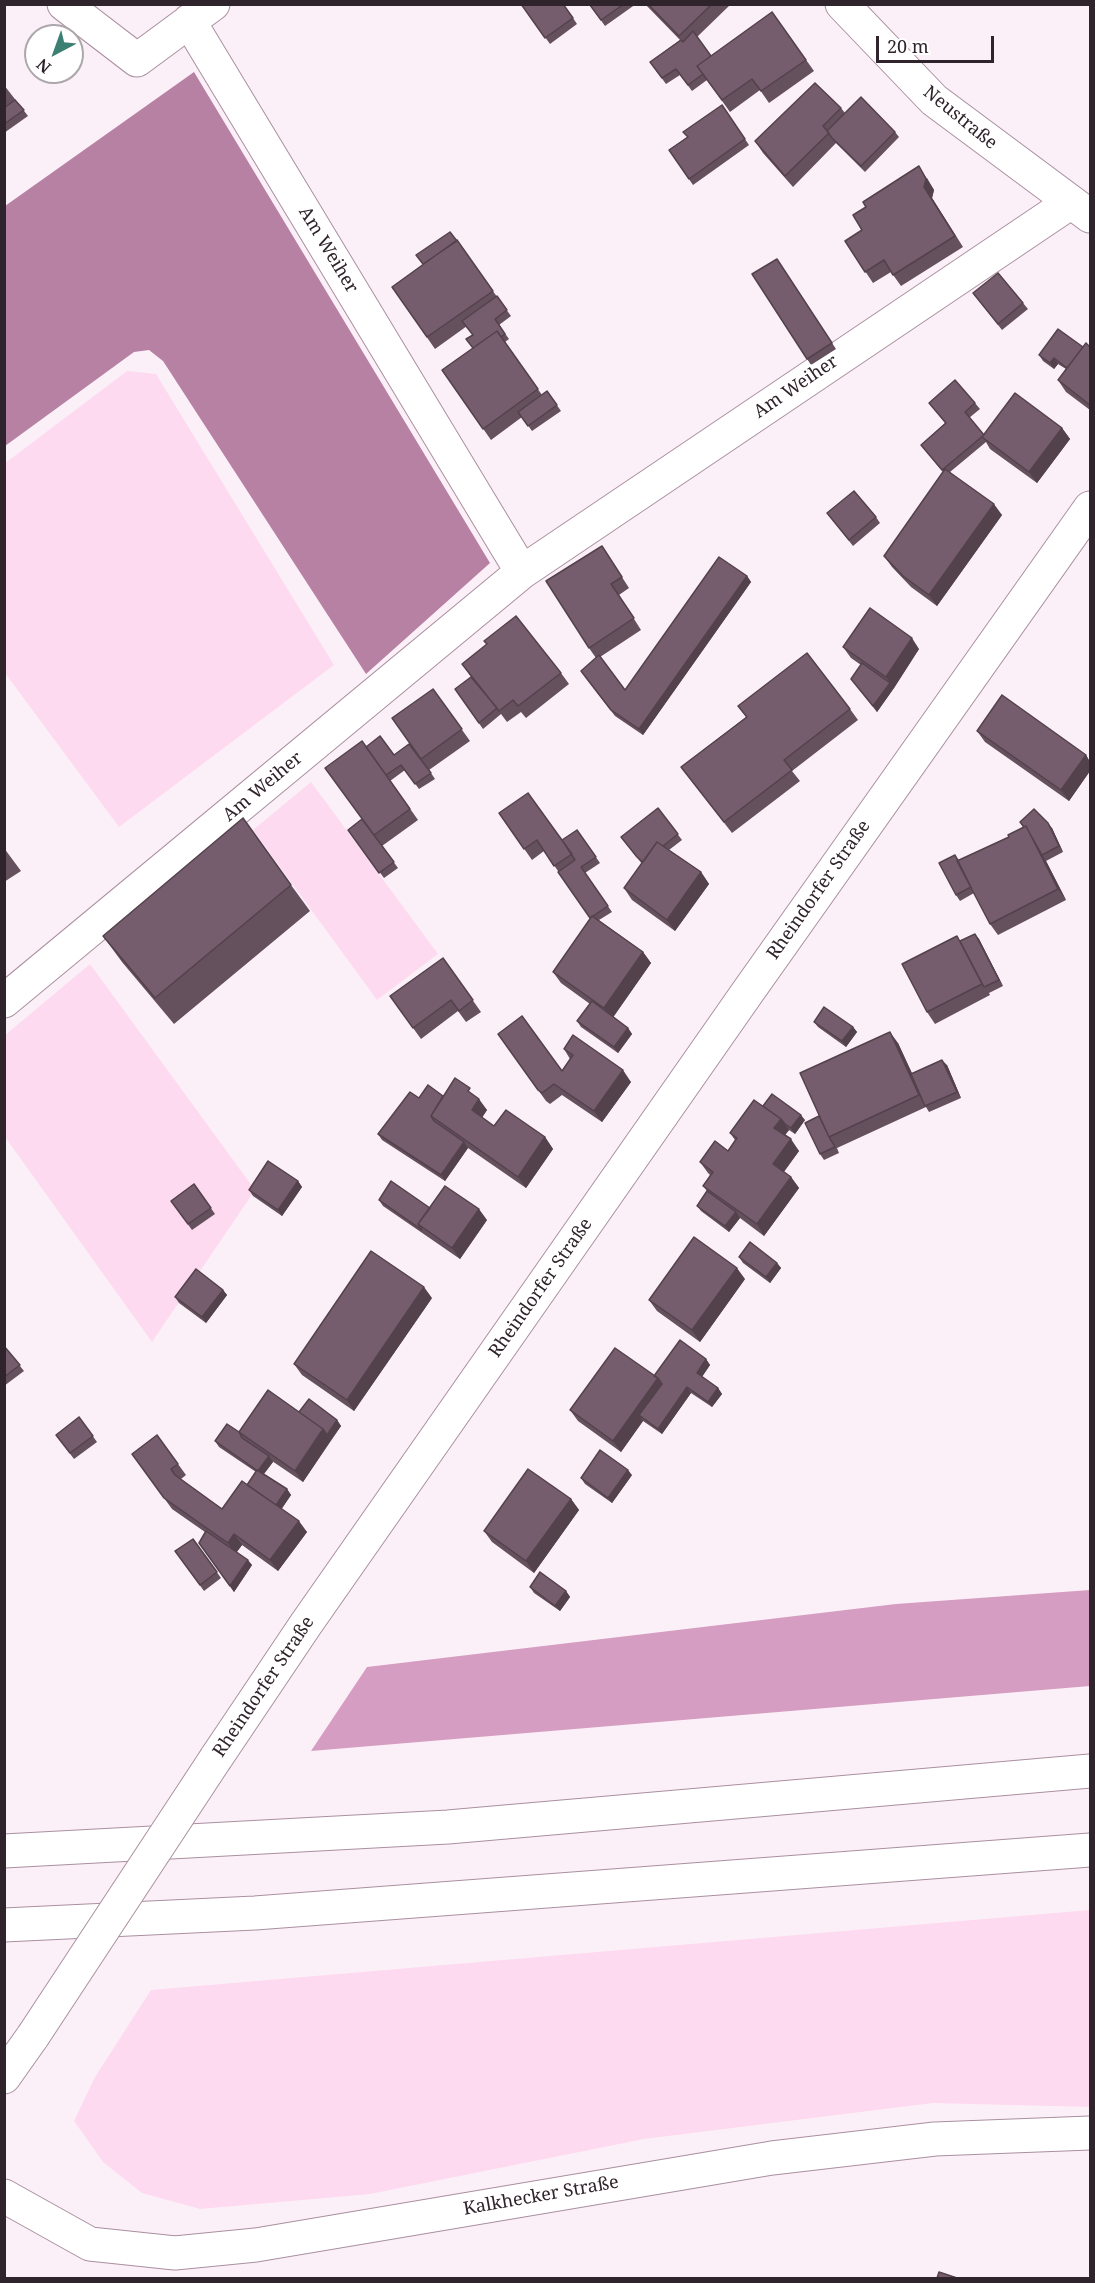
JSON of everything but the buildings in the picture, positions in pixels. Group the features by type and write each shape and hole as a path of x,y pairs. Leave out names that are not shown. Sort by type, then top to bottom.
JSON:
{"main road":[{"name":"Am Weiher","path":"64,4 136,60 201,13 522,572"},
{"name":"Neustraße","path":"842,4 934,100 1081,209"},
{"name":"Am Weiher","path":"4,1001 522,572 1081,209"},
{"name":"Rheindorfer Straße","path":"4,2077 320,1605 747,993 1090,508"},
{"path":"4,1851 448,1827 1090,1771"},
{"path":"4,1925 266,1912 1090,1850"},
{"name":"Kalkhecker Straße","path":"4,2196 90,2244 175,2253 256,2245 772,2158 935,2139 1090,2133"}],"shaded area":[{"path":"194,72 490,563 366,674 163,361 149,350 134,352 5,446 5,206"},
{"path":"127,371 156,374 334,665 119,827 5,673 4,464"},
{"path":"311,782 438,954 377,1000 253,830"},
{"path":"90,964 255,1190 152,1342 5,1137 4,1036"},
{"path":"1090,1590 1090,1686 311,1751 367,1667 896,1604"},
{"path":"1090,1910 1090,2107 933,2103 644,2139 370,2194 200,2209 142,2193 103,2162 74,2121 95,2077 151,1990"}]}
